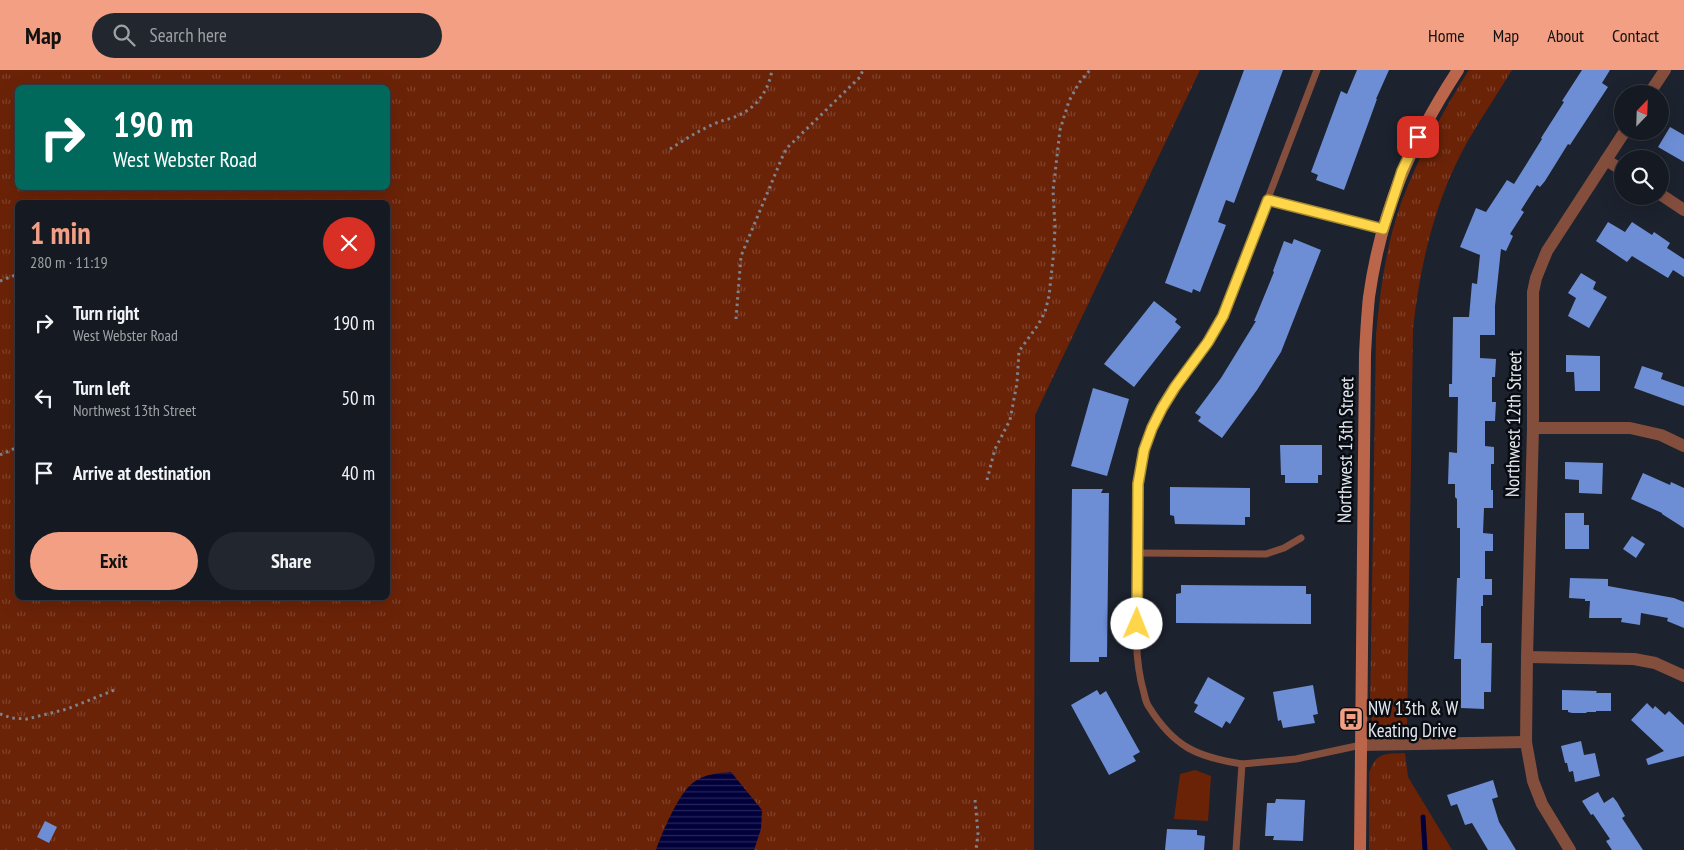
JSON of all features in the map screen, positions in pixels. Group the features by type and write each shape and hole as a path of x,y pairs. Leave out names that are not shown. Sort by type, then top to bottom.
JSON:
{"main road":[{"name":"Northwest 13th Street","path":"1360,850 1364,354 1369,298 1383,229 1406,162 1432,110 1458,70"}],"street":[{"path":"1655,85 1665,70"},
{"name":"Northwest 12th Street","path":"1570,850 1542,804 1533,781 1526,742 1533,428 1533,292 1536,278 1547,251 1619,140"},
{"path":"1606,160 1614,165"},
{"path":"1669,200 1684,210"},
{"path":"1533,428 1630,428 1661,435 1684,446"},
{"path":"1527,657 1634,659 1655,664 1684,676"},
{"path":"1361,745 1526,742"}],"lane":[{"path":"1317,70 1223,316 1208,342 1166,401 1152,428 1144,450 1138,484 1137,641 1139,677 1147,706 1169,735 1189,749 1215,760 1242,764 1296,759 1361,745"},
{"path":"1268,200 1383,229"},
{"path":"1139,553 1266,554 1284,548 1301,538"},
{"path":"1236,850 1242,764"}],"path":[{"path":"670,149 715,123 745,113 755,106 767,88 772,70"},
{"path":"736,320 741,256 784,153 860,77 863,70"},
{"path":"987,480 995,449 1010,420 1017,383 1019,351 1045,312 1054,250 1053,191 1060,130 1069,101 1079,83 1090,70"},
{"path":"0,281 15,275"},
{"path":"0,455 15,448"},
{"path":"0,714 12,718 27,719 67,709 117,689"},
{"path":"975,800 978,832 976,850"}],"green space":[{"path":"0,70 1200,70 1035,415 1034,850 0,850"},
{"path":"1469,70 1512,70 1469,139 1447,183 1431,231 1420,279 1413,329 1407,727 1406,735 1393,735 1379,730 1372,721 1370,714 1376,335 1379,302 1384,268 1401,203 1415,168"},
{"path":"1405,753 1408,777 1452,850 1369,850 1369,773 1378,758 1387,754"},
{"path":"1195,770 1211,776 1208,821 1174,819 1180,774"},
{"path":"1411,783 1452,850 1410,850"}],"shaded area":[{"path":"731,772 762,810 761,829 754,850 656,850 672,813 688,787 698,779 716,773"}],"building":[{"path":"1244,70 1283,70 1234,203 1226,200 1218,222 1226,225 1200,292 1193,289 1192,293 1165,283"},
{"path":"1357,70 1389,70 1376,99 1344,190 1316,180 1318,175 1311,172 1341,91 1347,94"},
{"path":"1582,70 1610,70 1602,83 1608,87 1545,181 1540,187 1537,185 1521,210 1524,212 1510,234 1513,236 1506,251 1501,249 1495,306 1495,335 1480,335 1480,358 1496,359 1495,377 1492,377 1492,402 1496,402 1495,421 1485,421 1485,446 1494,447 1494,464 1491,464 1493,508 1484,508 1483,533 1493,534 1493,551 1485,551 1485,579 1492,579 1492,595 1483,595 1483,606 1481,606 1481,643 1492,643 1491,692 1484,692 1484,709 1461,708 1461,659 1454,659 1457,578 1460,578 1460,528 1457,528 1455,484 1448,484 1449,452 1457,453 1458,397 1449,397 1449,384 1452,384 1453,317 1469,317 1472,283 1477,284 1480,255 1460,247 1476,208 1486,212 1507,180 1514,184"},
{"path":"1670,127 1684,135 1684,162 1669,153 1669,150 1663,150 1658,147 1662,140 1669,140"},
{"path":"1608,222 1625,232 1632,222 1652,235 1654,232 1670,243 1667,248 1684,259 1684,277 1673,270 1668,278 1632,256 1627,262 1596,241"},
{"path":"1294,239 1321,250 1281,352 1257,390 1222,438 1198,421 1201,417 1195,413 1221,378 1256,321 1254,321 1274,272 1284,241 1292,244"},
{"path":"1581,273 1596,282 1593,289 1607,297 1589,328 1568,316 1576,298 1568,293"},
{"path":"1154,301 1177,319 1175,322 1181,327 1134,387 1104,364"},
{"path":"1566,355 1600,356 1600,391 1575,391 1574,372 1566,372"},
{"path":"1642,366 1663,373 1661,379 1684,387 1684,406 1634,388"},
{"path":"1093,388 1129,399 1107,476 1071,466"},
{"path":"1280,445 1322,445 1322,475 1318,475 1318,483 1285,483 1285,475 1281,475"},
{"path":"1565,462 1603,463 1602,494 1579,493 1579,480 1565,479"},
{"path":"1643,473 1670,485 1671,482 1684,488 1684,528 1662,513 1631,499"},
{"path":"1170,487 1250,488 1250,517 1245,517 1245,525 1175,524 1174,516 1170,515"},
{"path":"1072,489 1103,489 1101,493 1109,493 1107,657 1099,657 1099,662 1070,662"},
{"path":"1565,513 1584,513 1584,525 1589,525 1589,549 1565,549"},
{"path":"1632,536 1645,544 1636,558 1623,549"},
{"path":"1570,578 1608,579 1608,586 1674,598 1684,602 1684,628 1667,621 1668,618 1641,613 1640,625 1621,622 1622,618 1589,618 1590,601 1569,598"},
{"path":"1181,585 1306,586 1306,594 1311,594 1311,624 1176,623 1176,594 1181,593"},
{"path":"1208,677 1245,698 1230,724 1226,721 1222,728 1194,712 1198,705 1194,703"},
{"path":"1313,685 1318,714 1313,715 1315,723 1283,728 1281,720 1278,721 1273,692"},
{"path":"1097,690 1100,695 1106,691 1140,752 1133,756 1136,761 1109,775 1071,705"},
{"path":"1562,690 1611,693 1611,711 1572,713 1568,712 1568,710 1562,710"},
{"path":"1647,703 1653,709 1655,706 1665,715 1669,711 1684,725 1684,756 1648,765 1646,759 1664,751 1631,720"},
{"path":"1581,741 1584,755 1595,753 1600,776 1575,782 1573,771 1569,772 1567,763 1565,763 1561,746"},
{"path":"1493,780 1498,797 1492,799 1499,822 1516,850 1488,850 1472,823 1465,825 1457,804 1451,806 1447,795"},
{"path":"1598,792 1604,803 1613,797 1617,802 1625,816 1622,818 1643,850 1612,850 1606,841 1610,839 1582,801"},
{"path":"1276,799 1305,800 1303,841 1273,840 1274,836 1265,836 1267,803 1275,803"},
{"path":"45,821 57,827 49,843 37,837"},
{"path":"1167,829 1197,830 1197,835 1205,836 1204,850 1165,850"}],"waterway":[{"path":"1423,817 1425,850"}],"place":[{"name":"NW 13th & W Keating Drive","path":"1351,719"}],"route":[{"path":"1137,624 1138,484 1144,450 1162,408 1208,342 1223,316 1268,200 1383,229 1402,171 1418,137"}]}
